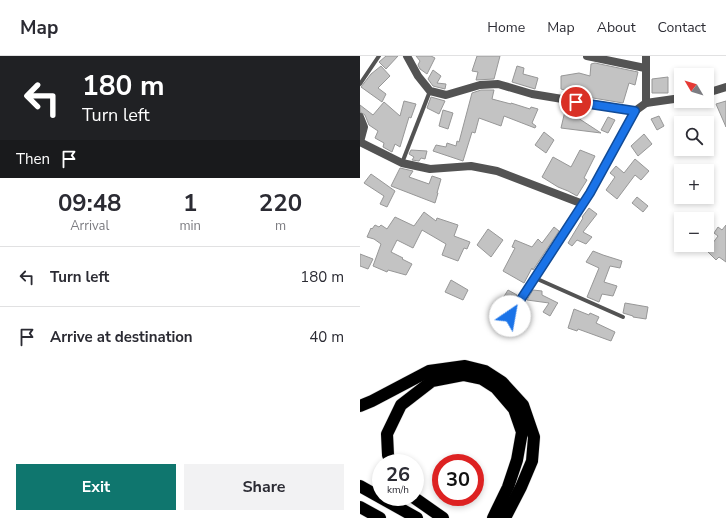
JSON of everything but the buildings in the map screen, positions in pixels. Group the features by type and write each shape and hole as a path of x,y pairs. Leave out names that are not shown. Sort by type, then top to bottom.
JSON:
{"highway":[{"path":"360,406 429,371 465,366 485,371 502,382 523,405 534,437 532,461 505,518"},
{"path":"388,454 387,434 401,405 432,381 463,375 482,379 496,388 514,409 522,432 517,460 508,487 493,518"},
{"path":"360,486 418,518"},
{"path":"424,505 443,518"},
{"path":"360,507 380,518"}],"street":[{"path":"407,56 418,76 430,91 446,95 480,85 498,84 532,94 635,111"},
{"path":"587,56 645,68"},
{"path":"646,56 646,103"},
{"path":"714,91 726,87"},
{"path":"510,316 590,193 635,111 646,103 674,99"},
{"path":"360,117 364,127 360,142 402,163 430,169 471,166 497,171 583,204"}],"lane":[{"path":"360,84 380,56"},
{"path":"402,163 430,91"},
{"path":"535,278 624,317"}],"route":[{"path":"510,316 590,193 635,111 576,102"}]}
